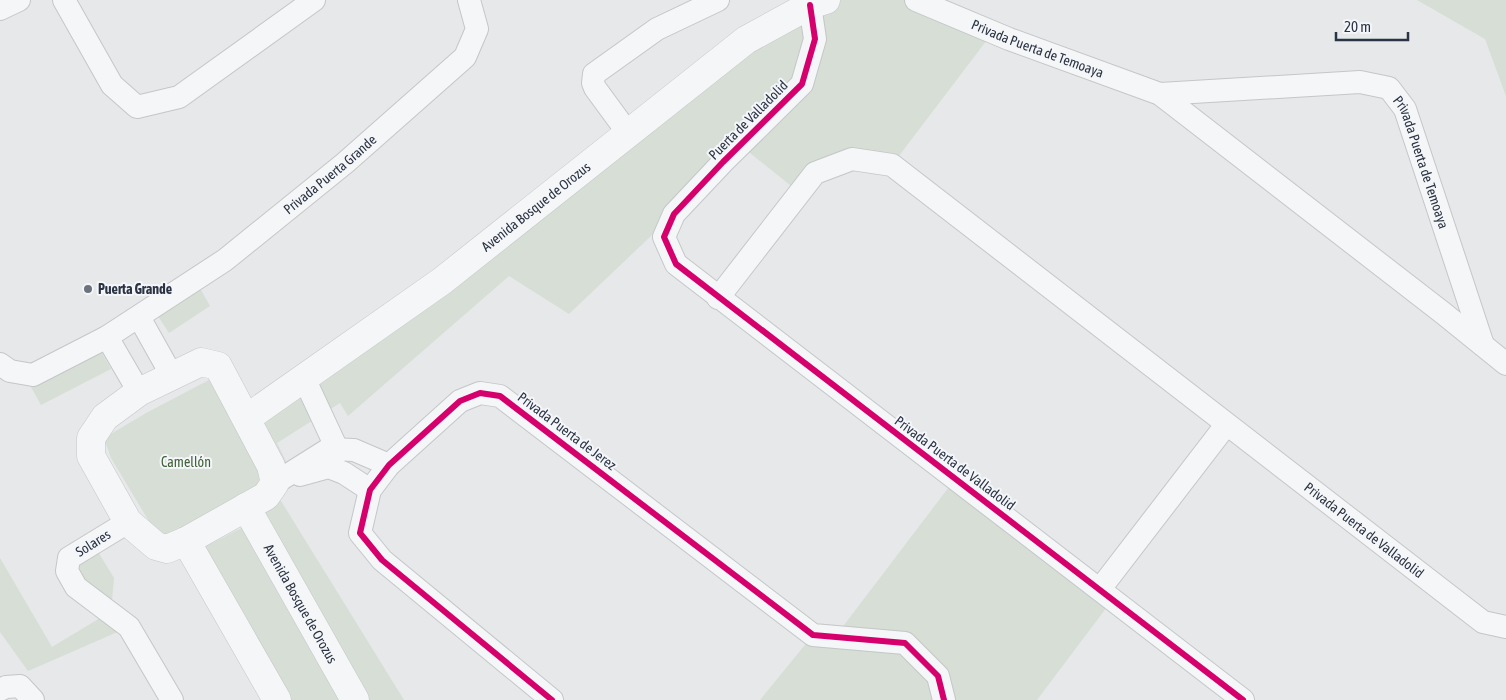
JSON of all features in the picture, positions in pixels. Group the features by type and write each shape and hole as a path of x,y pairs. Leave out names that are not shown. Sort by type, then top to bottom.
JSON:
{"street":[{"path":"0,10 19,0"},
{"path":"64,0 112,85 138,107 179,97 314,0"},
{"name":"Privada Puerta Grande","path":"0,364 10,371 33,375 107,337 225,260 346,162 465,57 477,29 469,0"},
{"path":"628,133 595,88 593,83 594,74 658,28 718,0"},
{"name":"Privada Puerta de Temoaya","path":"916,0 1010,39 1160,94 1506,364"},
{"name":"Avenida Bosque de Orozus","path":"247,418 442,282 746,40 818,3"},
{"name":"Puerta de Valladolid","path":"664,237 674,214 723,162 802,84 815,39 818,3"},
{"name":"Privada Puerta de Temoaya","path":"1160,94 1360,82 1389,88 1405,109 1483,345"},
{"name":"Privada Puerta de Valladolid","path":"718,298 815,173 852,159 892,166 1226,426 1483,622 1506,627"},
{"name":"Privada Puerta de Valladolid","path":"664,237 676,264 718,298 1243,700"},
{"path":"139,317 172,376"},
{"path":"107,337 139,392"},
{"path":"275,482 271,466 218,366 201,362 139,392 105,417 91,438 91,456 128,522 156,546 167,549 186,541 266,496 275,482 328,449 344,473 370,490"},
{"path":"304,378 333,458"},
{"name":"Privada Puerta de Jerez","path":"552,700 382,560 360,533 370,490 389,465 460,401 480,393 500,396 813,635 905,643 938,676 944,700"},
{"path":"1100,589 1226,426"},
{"path":"333,458 354,450 389,465"},
{"name":"Avenida Bosque de Orozus","path":"246,507 355,700"},
{"name":"Solares","path":"128,522 69,558 67,570 76,587 129,627 172,700"},
{"path":"186,541 277,700"},
{"path":"0,690 6,686 20,686 34,700"}],"green space":[{"path":"826,0 916,0 993,32 892,165 852,159 800,193 740,145 674,214 569,314 509,276 348,416 340,403 277,443 290,469 281,473 260,426 586,170"},
{"path":"1417,0 1506,0 1506,96 1485,39"},
{"path":"198,285 210,306 169,333 156,313"},
{"path":"99,348 111,369 41,405 31,387"},
{"name":"Camellón","path":"209,380 238,426 266,484 242,501 159,538 111,458 104,438"},
{"path":"955,479 1113,599 1037,700 760,700 813,635 835,637"},
{"path":"281,501 404,700 356,700 256,516"},
{"path":"253,522 355,700 278,700 195,552"},
{"path":"95,547 114,578 111,612 129,627 28,671 0,632 0,558 52,647 110,612 67,571"}],"cycle path":[{"path":"810,5 815,39 802,84 723,162 674,214 664,237 676,264 1243,700"},
{"path":"552,700 382,560 360,533 370,490 389,465 460,401 480,393 500,396 813,635 905,643 938,676 944,700"}],"place":[{"name":"Puerta Grande","path":"88,289"}]}
